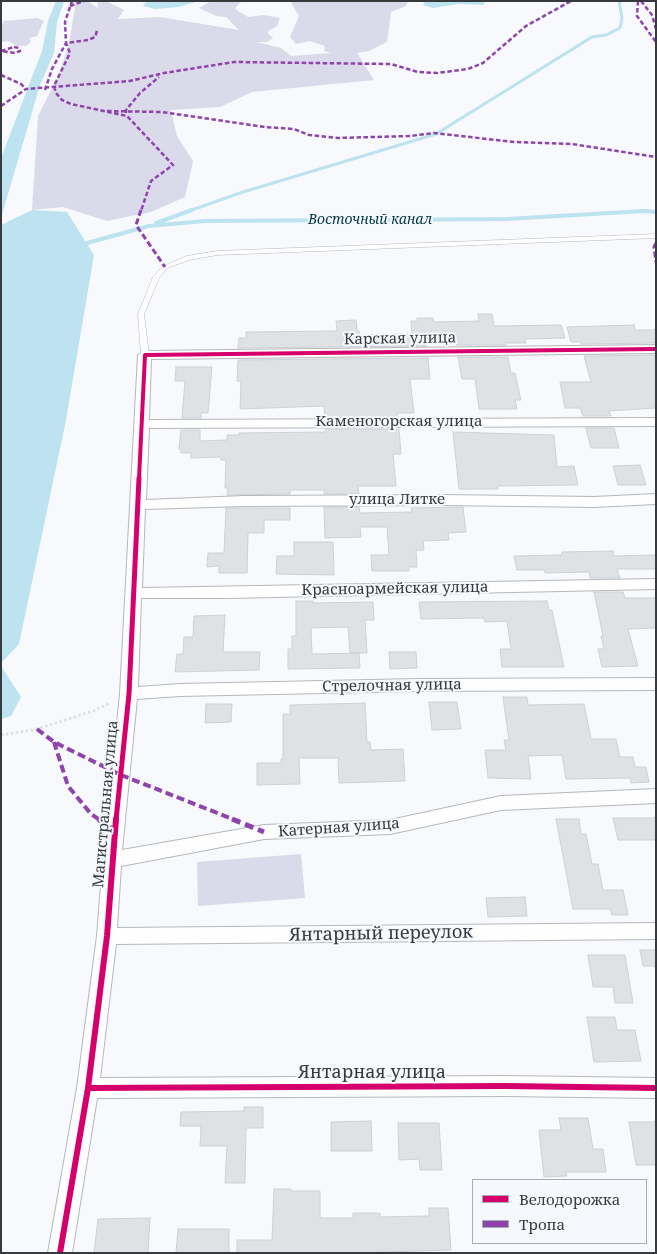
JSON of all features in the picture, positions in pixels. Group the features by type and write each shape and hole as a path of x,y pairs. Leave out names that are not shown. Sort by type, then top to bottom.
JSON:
{"street":[{"name":"Карская улица","path":"145,355 656,348"},
{"name":"Магистральная улица","path":"60,1253 88,1088 107,936 112,860 129,694 145,355"},
{"name":"Каменогорская улица","path":"143,424 656,422"},
{"name":"улица Литке","path":"139,505 304,501 594,502 656,499"},
{"name":"Красноармейская улица","path":"134,594 656,584"},
{"name":"Стрелочная улица","path":"129,694 180,690 408,685 656,684"},
{"name":"Катерная улица","path":"112,860 185,845 264,832 390,827 501,803 656,796"},
{"name":"Янтарный переулок","path":"107,936 656,931"},
{"name":"Янтарная улица","path":"88,1088 656,1088"}],"lane":[{"path":"145,355 141,314 156,277 165,267 187,258 217,253 656,236"}],"path":[{"path":"1,736 38,729 93,711 129,694"}],"shaded area":[{"path":"56,1 64,1 57,22 54,53 40,85 1,218 1,158 42,51 48,21"},
{"path":"76,1 87,1 98,8 97,1 125,1 108,2 124,10 118,19 160,17 239,30 226,17 216,16 199,8 211,1 241,1 235,9 248,17 264,15 280,18 277,26 267,32 273,38 267,42 257,42 281,48 291,56 331,53 324,51 325,46 310,41 296,44 290,37 299,16 290,1 408,1 406,6 391,12 387,42 369,51 357,53 374,80 252,92 220,107 171,110 177,136 193,161 185,197 151,212 107,221 63,207 32,210 38,116 58,76 69,44"},
{"path":"147,1 199,1 178,7 155,9 143,6"},
{"path":"425,1 486,1 483,5 458,4 433,8 423,5"},
{"path":"37,18 44,21 37,36 29,38 31,42 26,46 17,46 9,41 1,42 1,26 4,21"},
{"path":"32,210 67,212 94,255 66,420 19,644 1,663 1,225"},
{"path":"1,666 21,697 11,716 1,719"},
{"path":"301,854 305,898 198,906 197,862"}],"building":[{"path":"478,314 492,314 494,326 561,325 565,338 525,339 526,343 505,343 506,345 456,345 456,341 426,342 426,346 238,348 239,338 246,338 246,332 337,331 336,321 356,320 357,331 359,331 360,335 412,334 411,321 417,321 417,318 433,318 434,322 479,321"},
{"path":"634,325 635,330 656,330 656,343 581,344 581,342 571,342 567,327"},
{"path":"656,355 656,408 609,411 611,416 583,416 580,408 565,408 560,382 591,382 584,356"},
{"path":"458,357 508,357 511,373 515,373 521,400 515,400 517,409 479,409 475,379 462,379"},
{"path":"428,358 430,379 410,379 414,413 397,413 398,417 325,417 324,406 240,409 241,381 237,381 238,360"},
{"path":"176,367 212,367 208,413 201,413 201,418 182,418 185,381 175,381"},
{"path":"586,428 614,428 619,448 591,448"},
{"path":"325,429 399,429 401,454 393,454 396,486 358,486 359,494 324,494 324,490 290,490 290,494 227,495 228,488 225,488 226,460 221,460 221,457 191,458 191,453 181,453 181,449 179,449 181,430 200,430 200,441 227,440 227,435 239,435 239,433 325,432"},
{"path":"453,432 554,435 557,467 574,466 578,485 498,486 498,489 459,489"},
{"path":"640,465 646,485 618,485 613,466"},
{"path":"324,507 359,507 360,513 412,512 411,508 463,507 466,532 448,533 449,540 423,541 424,550 416,550 417,567 409,567 409,571 372,571 371,555 389,555 387,527 360,527 361,537 325,538"},
{"path":"226,508 290,508 290,520 264,520 264,533 248,533 247,573 219,573 219,566 207,567 208,553 224,553"},
{"path":"294,542 333,542 334,575 276,574 277,556 294,556"},
{"path":"613,551 614,556 656,555 656,569 617,569 620,578 590,578 589,572 545,573 544,570 517,570 514,556 562,555 562,552"},
{"path":"594,592 623,592 625,598 656,598 656,628 628,629 638,666 602,667 598,649 604,649 601,636 603,636"},
{"path":"296,601 313,601 313,603 373,602 374,620 365,620 367,653 359,653 360,668 288,669 288,649 292,649 292,636 296,636","holes":["348,627 350,653 359,653 312,654 311,628"]},
{"path":"547,601 549,610 552,610 564,667 502,667 500,649 511,649 507,621 485,622 484,618 421,619 419,602"},
{"path":"225,615 223,652 260,652 259,670 175,672 177,654 183,654 184,637 193,637 194,616"},
{"path":"389,652 416,652 417,668 390,669"},
{"path":"503,697 527,697 528,705 584,704 591,739 616,739 620,757 633,757 635,767 646,767 649,782 631,783 630,778 566,779 562,755 528,756 531,779 488,778 485,750 506,750 504,740 509,740"},
{"path":"429,702 457,702 461,729 432,730"},
{"path":"365,703 367,742 370,742 371,750 403,749 405,781 339,783 338,758 299,758 300,784 257,785 257,763 281,763 281,759 283,759 283,714 290,714 290,705"},
{"path":"206,704 232,704 231,722 205,723"},
{"path":"613,818 656,818 656,840 618,840"},
{"path":"556,819 579,819 581,834 586,834 592,864 598,864 603,890 623,890 628,915 612,915 610,909 573,909"},
{"path":"525,897 527,916 488,917 486,898"},
{"path":"640,950 656,950 656,966 643,966"},
{"path":"588,955 625,955 633,1003 615,1003 613,987 593,987"},
{"path":"587,1017 615,1017 617,1030 635,1030 641,1061 594,1062"},
{"path":"244,1107 263,1107 263,1128 246,1128 245,1183 225,1183 227,1146 200,1146 201,1126 180,1126 181,1112 244,1111"},
{"path":"559,1118 588,1118 593,1149 603,1149 606,1172 566,1172 567,1176 544,1177 539,1130 561,1130"},
{"path":"371,1121 372,1151 331,1151 331,1122"},
{"path":"629,1122 656,1122 656,1165 636,1165"},
{"path":"398,1123 439,1123 442,1170 420,1170 419,1159 399,1160"},
{"path":"274,1189 320,1191 320,1218 353,1218 353,1213 380,1213 380,1217 429,1216 429,1208 448,1208 451,1250 354,1253 237,1253 237,1240 272,1240"},
{"path":"150,1218 148,1253 94,1253 98,1219"},
{"path":"178,1229 229,1229 229,1253 176,1253"}],"waterway":[{"path":"189,211 243,192 436,134 592,37 606,35 620,28 622,18 619,1"},
{"path":"156,223 192,210"},
{"name":"Восточный канал","path":"87,243 149,226 205,221 507,219 644,211"},
{"name":"Восточный канал","path":"644,211 656,212"}],"marked path":[{"path":"45,90 52,69 66,43 65,22 72,1"},
{"path":"70,6 84,1"},
{"path":"1,106 26,89 130,81 164,73 234,62 391,64 418,72 437,73 468,69 483,63 526,26 571,1"},
{"path":"638,1 637,16 656,42"},
{"path":"641,1 652,15 656,29"},
{"path":"97,31 95,37 88,40 66,43 70,53 54,86 56,93 62,100 71,104 127,116 173,165 151,181 136,225 165,267"},
{"path":"14,47 19,48 20,51 15,53 1,51 14,47"},
{"path":"1,75 21,84 26,89"},
{"path":"126,113 126,110 140,93 159,77"},
{"path":"107,111 162,112 265,127 294,129 309,135 338,138 410,136 434,133 514,142 572,144 656,157"},
{"path":"656,243 654,247 656,262"},
{"path":"37,729 54,742 121,775 264,832"},
{"path":"54,742 68,786 91,814 115,831"}],"cycle path":[{"path":"60,1253 88,1088 107,936 112,860 129,694 145,355 656,349"},
{"path":"88,1088 505,1086 656,1088"}]}
